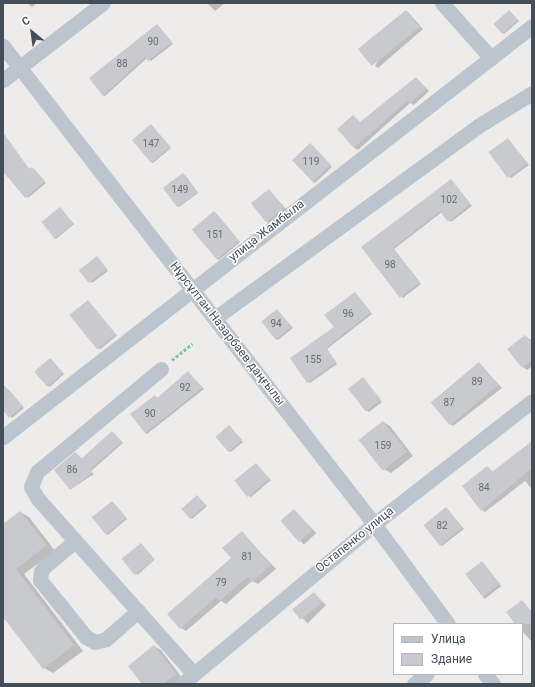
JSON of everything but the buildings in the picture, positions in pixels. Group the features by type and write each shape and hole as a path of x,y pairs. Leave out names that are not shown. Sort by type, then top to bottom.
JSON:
{"street":[{"path":"3,80 103,3"},
{"path":"442,3 491,58"},
{"name":"улица Жамбыла","path":"3,437 191,288 532,26"},
{"name":"Нұрсұлтан Назарбаев даңғылы","path":"3,46 374,524 447,623"},
{"path":"215,318 478,126 531,96"},
{"path":"162,369 37,472 32,479 34,493 194,674"},
{"name":"Остапенко улица","path":"182,684 374,524 529,408"},
{"path":"75,541 45,566 41,571 40,580 86,637 95,642 106,639 138,611"},
{"path":"414,684 426,675"},
{"path":"486,675 493,684"}],"path":[{"path":"162,369 192,344"}]}
